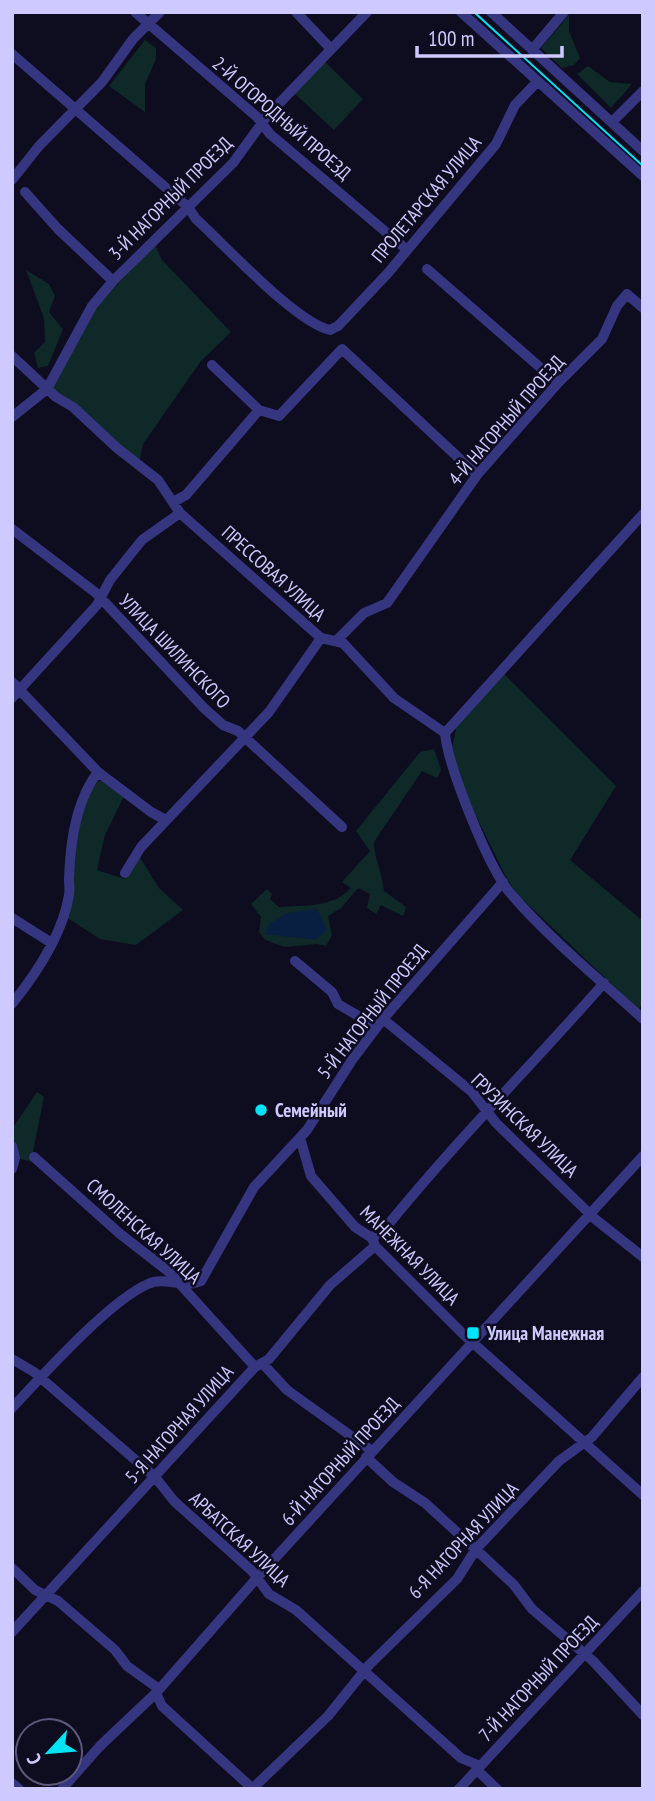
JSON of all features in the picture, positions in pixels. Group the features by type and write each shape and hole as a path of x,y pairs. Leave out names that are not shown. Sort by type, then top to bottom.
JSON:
{"street":[{"name":"2-Й ОГОРОДНЫЙ ПРОЕЗД","path":"135,12 407,249"},
{"path":"12,180 38,146 76,108 160,12"},
{"path":"296,12 331,49"},
{"name":"3-Й НАГОРНЫЙ ПРОЕЗД","path":"12,416 47,389 92,306 113,281 233,163 267,116 367,12"},
{"path":"461,12 643,176"},
{"path":"491,12 643,151"},
{"path":"532,50 564,12"},
{"path":"12,54 188,207"},
{"name":"ПРОЛЕТАРСКАЯ УЛИЦА","path":"188,207 196,219 293,308 319,328 330,330 338,326 407,249 496,144 515,105 538,81"},
{"path":"612,122 643,91"},
{"path":"24,192 58,229 113,281"},
{"path":"427,269 558,383"},
{"name":"4-Й НАГОРНЫЙ ПРОЕЗД","path":"336,641 364,613 387,603 477,475 558,383 602,339 617,306 627,294 643,308"},
{"path":"212,365 259,410 279,416 342,349 477,475"},
{"name":"ПРЕССОВАЯ УЛИЦА","path":"12,356 117,449 158,480 175,501 180,513 321,638 342,643 394,698 445,733"},
{"path":"175,501 186,495 259,410"},
{"path":"166,820 151,812 98,772 15,690 102,600 110,580 142,540 180,513"},
{"path":"643,514 445,733 446,748 460,789 511,894 643,1019"},
{"name":"УЛИЦА ШИЛИНСКОГО","path":"12,529 102,600 204,708 244,737 342,827"},
{"path":"125,873 141,847 269,712 321,638"},
{"path":"12,1004 33,976 61,923 70,891 74,836 83,796 98,772"},
{"name":"5-Й НАГОРНЫЙ ПРОЕЗД","path":"12,1408 99,1321 149,1282 188,1285 201,1281 254,1187 300,1138 380,1023 503,882"},
{"path":"12,918 50,942"},
{"name":"ГРУЗИНСКАЯ УЛИЦА","path":"295,961 332,992 338,1004 380,1023 472,1092 488,1113 590,1213 617,1239 643,1257"},
{"name":"5-Я НАГОРНАЯ УЛИЦА","path":"12,1632 330,1285 373,1242 529,1069 559,1030 575,1020 604,984"},
{"name":"МАНЕЖНАЯ УЛИЦА","path":"300,1138 311,1176 355,1227 473,1342 643,1495"},
{"path":"12,1146 15,1158 12,1170"},
{"name":"6-Й НАГОРНЫЙ ПРОЕЗД","path":"62,1789 100,1746 157,1691 369,1454 643,1156"},
{"name":"СМОЛЕНСКАЯ УЛИЦА","path":"34,1157 119,1233 169,1272 175,1282 287,1390 369,1454 476,1549 514,1585 533,1609 586,1654 643,1715"},
{"name":"АРБАТСКАЯ УЛИЦА","path":"12,1359 40,1379 155,1477 174,1502 242,1561 269,1594 296,1610 461,1758 478,1768 497,1789"},
{"name":"6-Я НАГОРНАЯ УЛИЦА","path":"253,1789 328,1716 355,1686 363,1672 410,1622 457,1579 476,1549 559,1461 584,1443 643,1377"},
{"path":"12,1568 46,1596 58,1601 115,1650 127,1665 157,1691 162,1706 253,1789"},
{"name":"7-Й НАГОРНЫЙ ПРОЕЗД","path":"459,1789 643,1591"},
{"path":"12,1783 19,1789"}],"green space":[{"path":"569,15 569,31 580,58 574,65 562,68 541,48"},
{"path":"145,40 156,48 156,59 145,84 145,112 109,86"},
{"path":"324,61 363,99 334,130 293,92"},
{"path":"588,66 610,82 632,84 611,108 577,74"},
{"path":"155,245 162,260 231,332 201,361 143,444 139,463 53,390 52,384 95,308"},
{"path":"26,270 49,284 55,296 49,312 63,329 48,366 38,368 34,353 45,342 44,318"},
{"path":"504,674 616,786 570,860 643,921 643,1001 639,1010 516,893 462,787 452,747 457,725"},
{"path":"434,749 441,770 437,778 422,771 374,842 384,891 406,907 403,916 381,905 376,914 367,908 370,894 358,888 341,908 328,916 332,935 326,946 317,944 285,947 265,940 259,932 261,917 251,904 267,889 272,894 270,899 279,907 327,902 344,894 351,888 342,882 370,851 356,831 420,752"},
{"path":"98,781 103,781 124,796 105,835 97,870 125,879 139,856 159,888 183,910 136,945 100,939 66,917 82,811"},
{"path":"37,1092 44,1097 31,1162 18,1158 12,1129"}],"water":[{"path":"317,909 327,930 316,940 265,934 269,924 287,913"}],"tram line":[{"path":"474,12 643,166"}],"place":[{"name":"Семейный","path":"261,1110"},
{"name":"Улица Манежная","path":"473,1333"}]}
